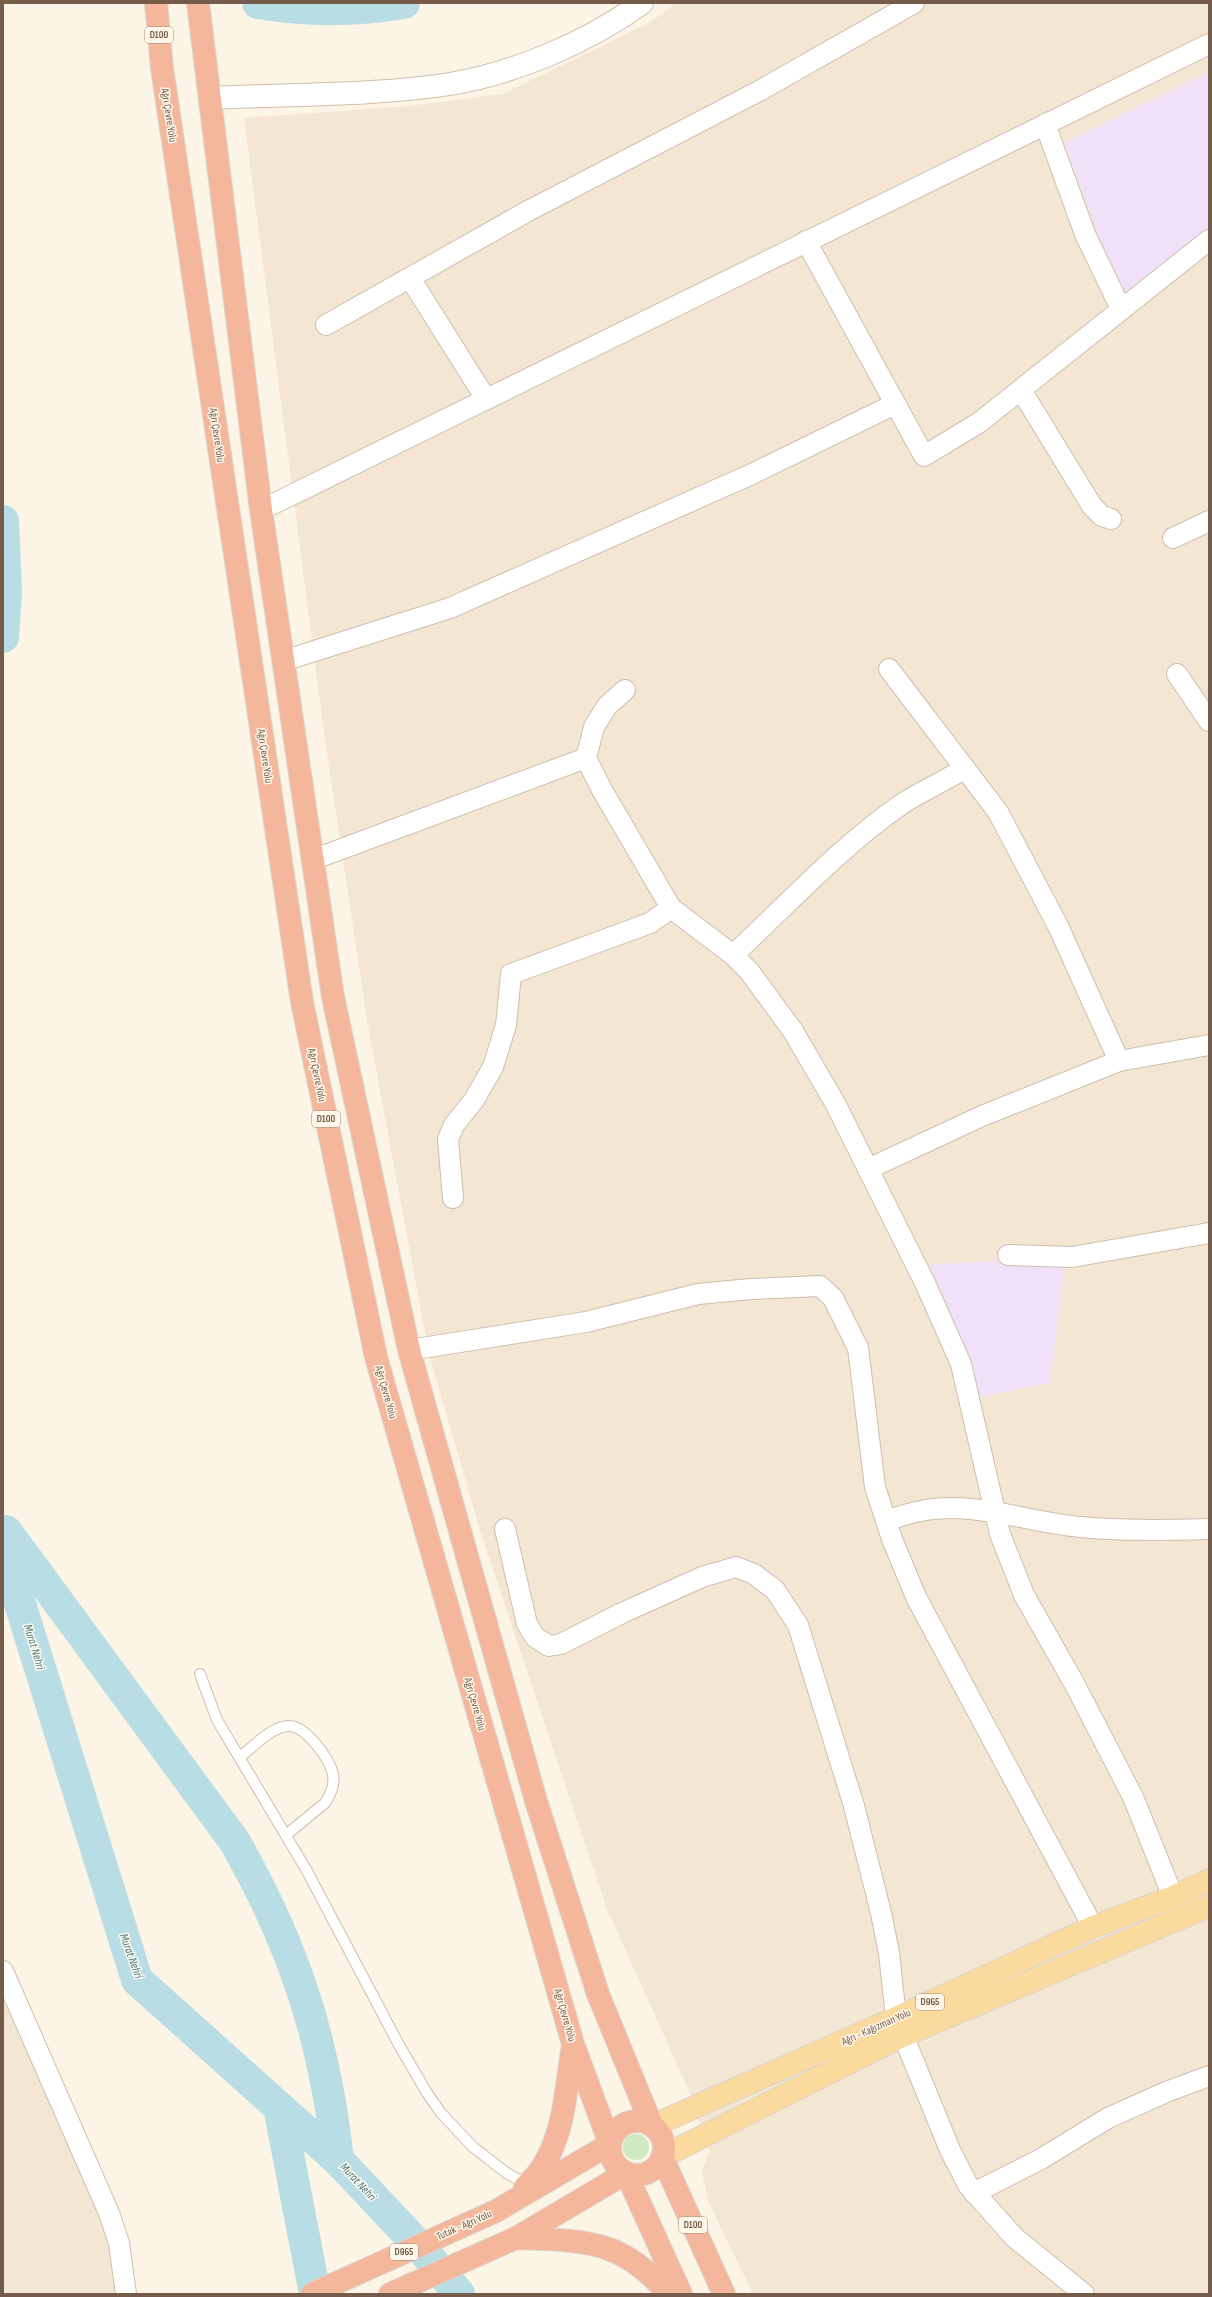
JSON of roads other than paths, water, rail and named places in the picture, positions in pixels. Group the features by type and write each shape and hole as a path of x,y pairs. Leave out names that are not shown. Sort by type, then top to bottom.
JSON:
{"highway":[{"name":"Ağrı Çevre Yolu","path":"156,3 162,68 300,994 376,1357 573,2044 610,2144 613,2161 618,2168 626,2173 681,2294"},
{"name":"D100","path":"198,3 211,98 260,510 333,996 409,1350 536,1801 598,1994 652,2126 662,2140 662,2157 724,2294"},
{"path":"496,2211 541,2170 552,2148 560,2122 573,2044"},
{"path":"610,2144 616,2131 626,2123 639,2121 652,2126"},
{"name":"Tutak - Ağrı Yolu","path":"312,2294 496,2211 610,2144"},
{"path":"390,2294 516,2238 626,2173 644,2174 658,2165 662,2157"},
{"path":"516,2238 588,2242 611,2249 637,2262 668,2294"}],"main road":[{"name":"Ağrı - Kağızman Yolu","path":"662,2157 899,2027 1093,1927 1173,1897 1209,1880"},
{"name":"Ağrı - Kağızman Yolu","path":"652,2126 899,2027 1209,1906"}],"street":[{"path":"211,98 382,90 451,83 502,71 547,56 591,34 642,3"},
{"path":"326,325 528,211 759,91 914,3"},
{"path":"260,510 1209,44"},
{"path":"1045,124 1085,234 1121,309"},
{"path":"806,241 924,456 980,422 1209,240"},
{"path":"410,278 486,399"},
{"path":"1021,390 1092,506 1102,516 1111,518"},
{"path":"283,661 457,605 752,474 895,404"},
{"path":"1173,538 1209,521"},
{"path":"889,669 998,812 1058,926 1119,1061"},
{"path":"1177,674 1209,721"},
{"path":"624,690 607,706 594,727 586,758 602,790 671,908 732,955 749,971 793,1030 835,1103 924,1283 961,1364 994,1512 1000,1534 1024,1595 1074,1683 1133,1797 1173,1897"},
{"path":"312,860 586,758"},
{"path":"732,955 824,868 863,835 900,806 946,781 964,768"},
{"path":"453,1198 448,1139 454,1125 474,1100 493,1066 506,1025 510,974 650,923 671,908"},
{"path":"868,1169 982,1116 1119,1061 1209,1045"},
{"path":"1008,1255 1072,1257 1209,1233"},
{"path":"409,1350 586,1322 698,1294 751,1289 820,1286 833,1298 858,1348 875,1487 886,1521 916,1597 1093,1927"},
{"path":"886,1521 922,1510 949,1509 994,1512 1080,1527 1154,1531 1209,1529"},
{"path":"505,1529 527,1624 536,1637 549,1646 561,1644 622,1613 702,1577 736,1567 754,1574 775,1590 798,1625 854,1806 889,1953 899,2027 950,2150 974,2193 1014,2237 1084,2294"},
{"path":"3,1971 109,2213 119,2244 126,2294"},
{"path":"974,2193 1041,2159 1108,2118 1166,2092 1209,2076"}],"lane":[{"path":"200,1674 217,1720 286,1834 341,1932 399,2045 441,2113 473,2148 508,2174 527,2184"},
{"path":"240,1757 276,1730 289,1726 296,1727 308,1734 326,1760 333,1774 332,1789 329,1796 325,1803 286,1834"}],"waterway":[{"path":"258,3 312,9 368,8 404,3"},
{"name":"Murat Nehri","path":"3,521 6,591 3,637"},
{"path":"6,1531 235,1842 256,1881 274,1919 304,1995 325,2074 338,2160"},
{"name":"Murat Nehri","path":"3,1549 137,1980 338,2160 421,2248 459,2294"},
{"path":"279,2107 315,2294"}]}
